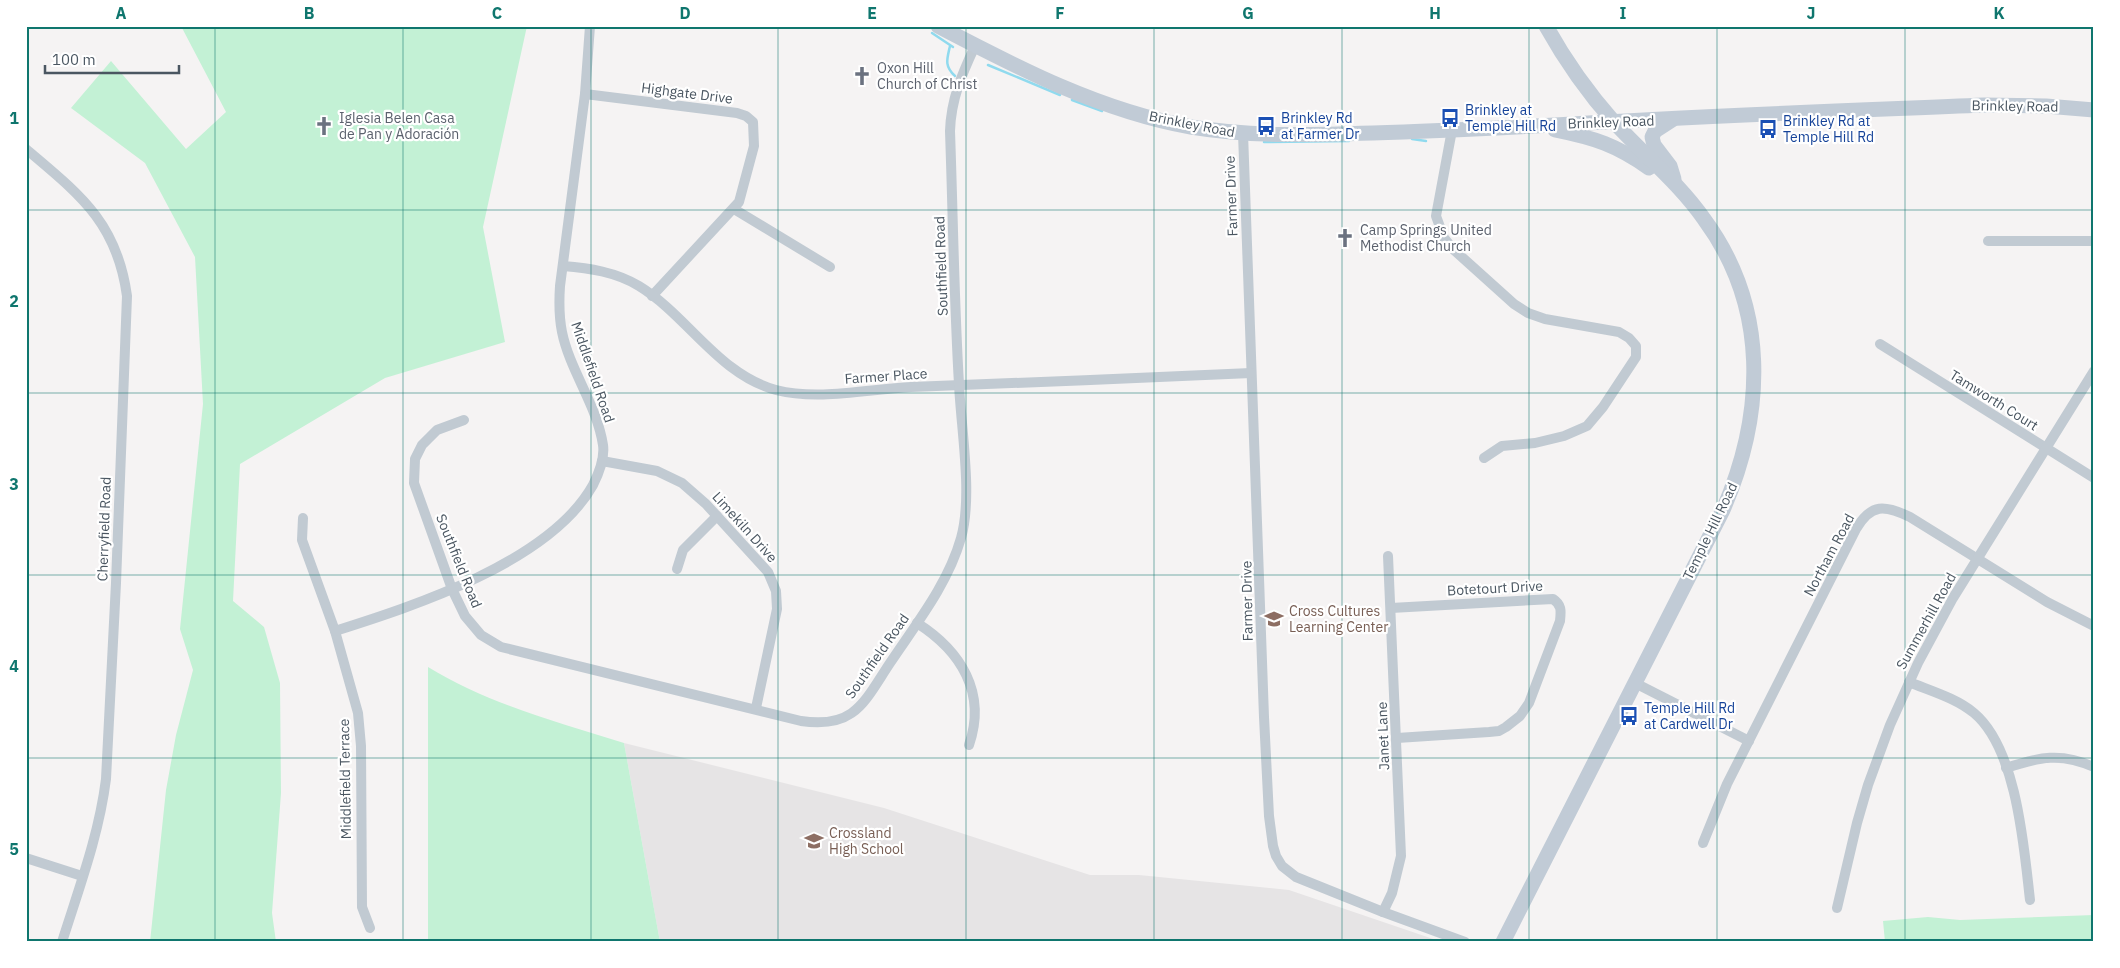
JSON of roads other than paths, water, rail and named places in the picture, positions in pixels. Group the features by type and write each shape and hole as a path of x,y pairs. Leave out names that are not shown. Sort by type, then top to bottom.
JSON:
{"main road":[{"name":"Brinkley Road","path":"938,26 1060,86 1119,107 1189,126 1243,133 1299,136 1984,105 2046,106 2094,110"},
{"name":"Temple Hill Road","path":"1503,942 1733,485 1747,442 1755,374 1742,292 1720,243 1704,218 1677,187 1613,121 1583,84 1546,26"},
{"path":"1673,120 1655,131 1652,137 1654,145 1670,166 1677,187"},
{"path":"1535,126 1582,136 1624,151 1677,187"}],"street":[{"name":"Middlefield Road","path":"335,631 452,589 500,567 529,548 561,522 584,499 595,480 602,461 603,448 598,426 562,332 560,298 585,94 590,26"},
{"name":"Southfield Road","path":"464,420 446,425 428,438 418,451 414,470 417,491 452,589 470,624 481,635 496,645 814,723 830,723 854,712 869,696 947,573 964,527 966,491 959,385 951,111 958,84 976,46"},
{"name":"Highgate Drive","path":"585,94 713,109 737,113 751,119 754,130 754,146 743,194 734,209 652,296"},
{"path":"1452,130 1436,216 1444,238 1454,250 1514,304 1528,313 1619,332 1629,338 1636,346 1636,357 1603,407 1587,426 1564,436 1535,443 1502,446 1484,458"},
{"name":"Farmer Drive","path":"1243,133 1264,717 1269,816 1273,846 1282,866 1296,878 1465,942"},
{"name":"Cherryfield Road","path":"26,148 93,210 107,232 118,256 127,296 107,763 102,806 62,942"},
{"path":"734,209 830,267"},
{"path":"1988,241 2094,241"},
{"name":"Farmer Place","path":"563,266 584,268 608,274 637,285 652,296 738,374 777,390 810,394 891,388 1251,373"},
{"name":"Tamworth Court","path":"1880,344 2094,478"},
{"name":"Summerhill Road","path":"1838,908 1857,823 1868,785 1890,725 1909,682 1934,631 1976,559 2094,371"},
{"name":"Limekiln Drive","path":"602,461 646,468 673,478 697,495 768,572 776,591 777,609 756,708"},
{"name":"Northam Road","path":"1703,843 1719,800 1848,543 1865,516 1882,507 1896,510 1917,521 2047,602 2094,626"},
{"path":"677,569 683,550 716,516"},
{"name":"Middlefield Terrace","path":"303,518 302,540 335,631 358,713 362,907 370,928"},
{"name":"Janet Lane","path":"1383,912 1392,893 1401,856 1388,556"},
{"name":"Botetourt Drive","path":"1391,608 1553,599 1561,606 1562,611 1529,703 1520,716 1506,727 1499,731 1397,738"},
{"path":"917,623 943,642 957,658 967,677 976,717 970,745"},
{"path":"1909,682 1961,704 1975,714 1992,734 2006,768 2021,822 2030,900"},
{"path":"1635,683 1750,741"},
{"path":"2006,768 2034,759 2049,757 2067,758 2094,767"},
{"path":"26,858 82,876"}],"waterway":[{"path":"932,33 953,47"},
{"path":"950,46 947,59 948,66 955,76"},
{"path":"988,65 1060,95"},
{"path":"1072,100 1102,111"},
{"path":"1412,139 1426,141"},
{"path":"1264,142 1349,141"}],"place":[{"name":"Oxon Hill Church of Christ","path":"862,76"},
{"name":"Brinkley at Temple Hill Rd","path":"1450,118"},
{"name":"Iglesia Belen Casa de Pan y Adoración","path":"324,126"},
{"name":"Brinkley Rd at Farmer Dr","path":"1266,126"},
{"name":"Brinkley Rd at Temple Hill Rd","path":"1768,129"},
{"name":"Camp Springs United Methodist Church","path":"1345,238"},
{"name":"Cross Cultures Learning Center","path":"1274,619"},
{"name":"Temple Hill Rd at Cardwell Dr","path":"1629,716"},
{"name":"Crossland High School","path":"814,841"}]}
